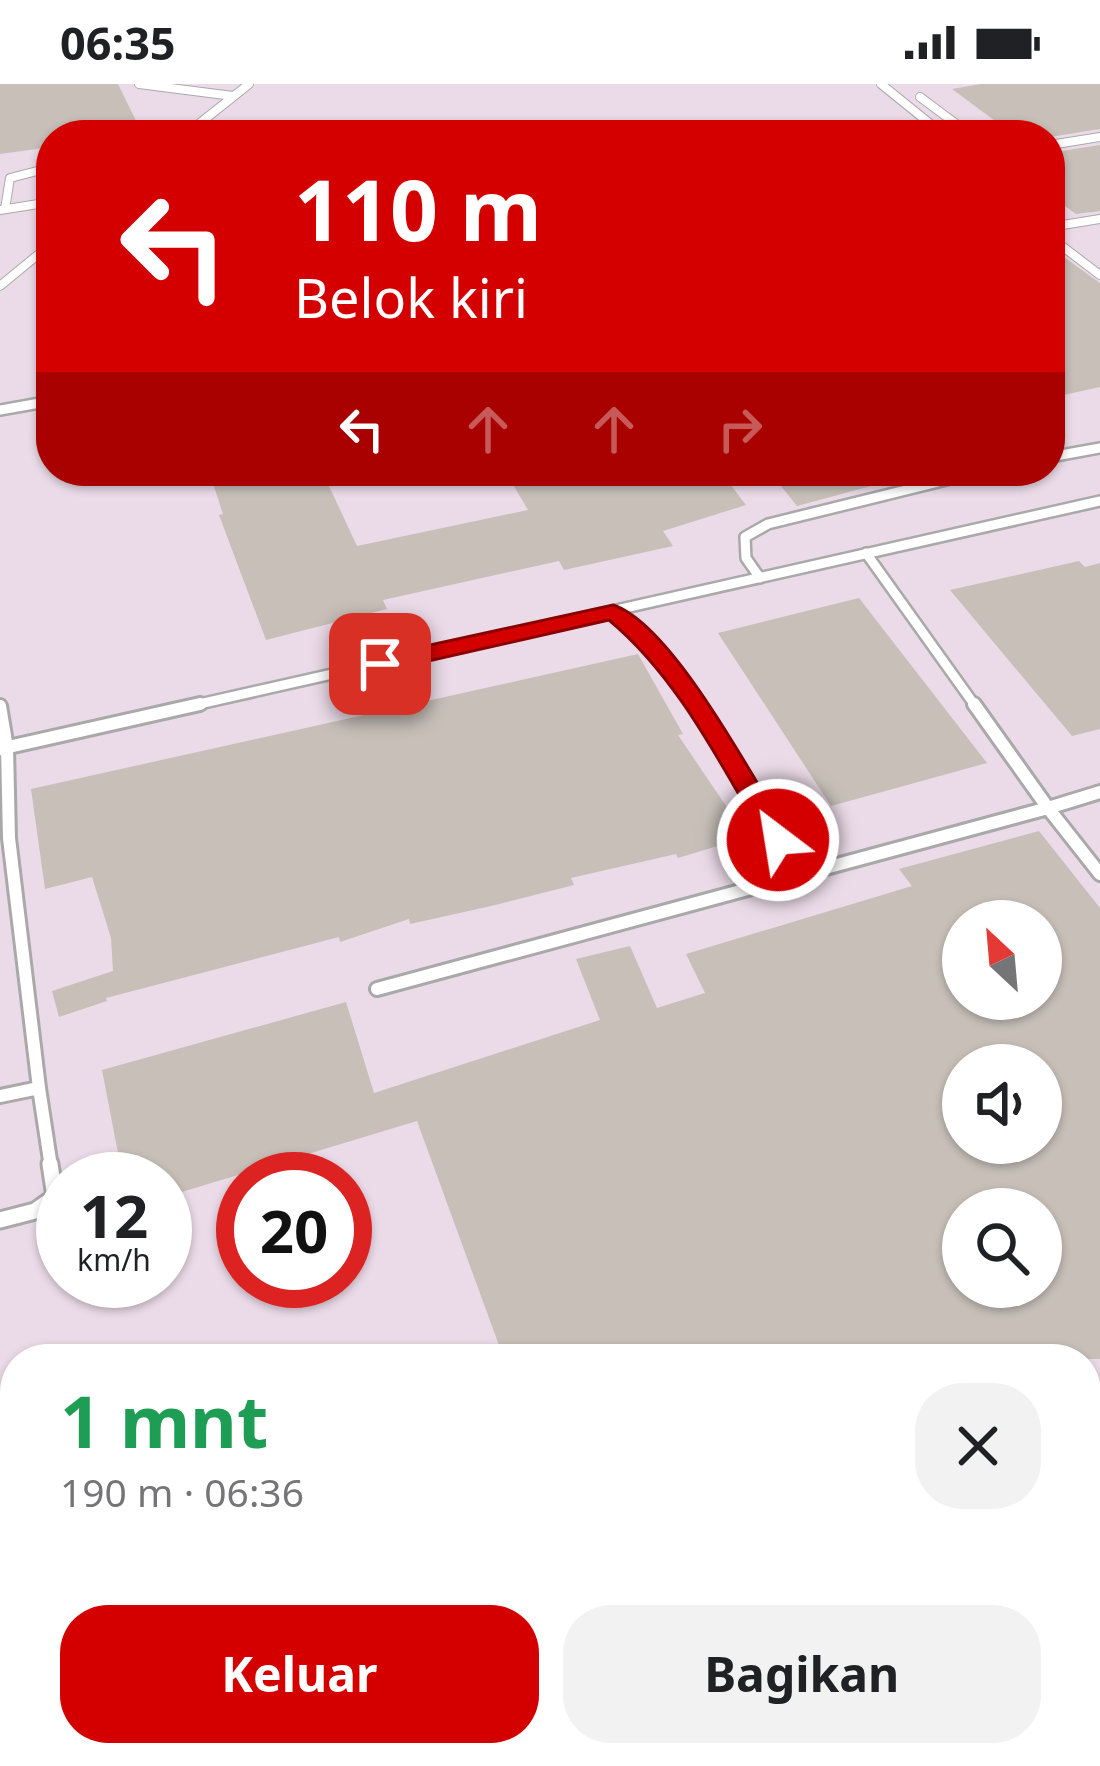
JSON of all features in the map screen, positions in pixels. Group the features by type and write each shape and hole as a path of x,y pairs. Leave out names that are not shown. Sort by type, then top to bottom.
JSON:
{"lane":[{"path":"140,84 233,96"},
{"path":"203,120 249,84"},
{"path":"880,84 925,120"},
{"path":"920,97 951,120"},
{"path":"1065,143 1100,137"},
{"path":"36,171 10,178 3,210 36,204"},
{"path":"1065,223 1100,219"},
{"path":"1065,248 1100,275"},
{"path":"0,286 36,256"},
{"path":"0,410 36,404"},
{"path":"1065,454 1100,448"},
{"path":"760,578 746,558 745,537 768,524 921,486"},
{"path":"4,748 1100,501"},
{"path":"866,554 1100,874"},
{"path":"613,612 640,634 691,696 778,840"},
{"path":"0,706 9,838 56,1197 35,1210 0,1220"},
{"path":"377,989 1100,792"},
{"path":"0,1096 39,1088"}],"shaded area":[{"path":"0,84 1100,84 1100,1344 0,1344"}],"building":[{"path":"0,84 118,84 136,120 36,120 36,149 0,154"},
{"path":"981,84 1100,84 1100,129 1065,135 1065,120 994,120 952,89"},
{"path":"1100,145 1100,211 1076,214 1065,206 1065,151"},
{"path":"1065,258 1100,283 1100,387 1065,395"},
{"path":"214,486 329,486 357,546 528,510 514,486 731,486 746,505 663,531 673,546 564,570 559,561 383,600 387,609 266,640 219,515 223,514"},
{"path":"781,486 871,486 797,506"},
{"path":"1079,561 1085,567 1100,563 1100,729 1072,736 950,590"},
{"path":"859,598 987,763 831,806 718,633"},
{"path":"638,654 683,734 678,735 747,837 678,858 676,854 571,878 574,885 491,906 410,924 409,919 340,942 339,937 106,998 59,1017 52,991 113,971 111,938 92,877 45,889 31,789"},
{"path":"1039,831 1100,908 1100,1344 499,1344 417,1121 314,1152 216,1152 216,1182 192,1189 192,1152 118,1152 102,1070 346,1002 374,1093 600,1020 576,959 630,946 657,1008 705,993 686,954 912,886 899,869"}],"route":[{"path":"380,664 613,612 640,634 691,696 778,840"}]}
